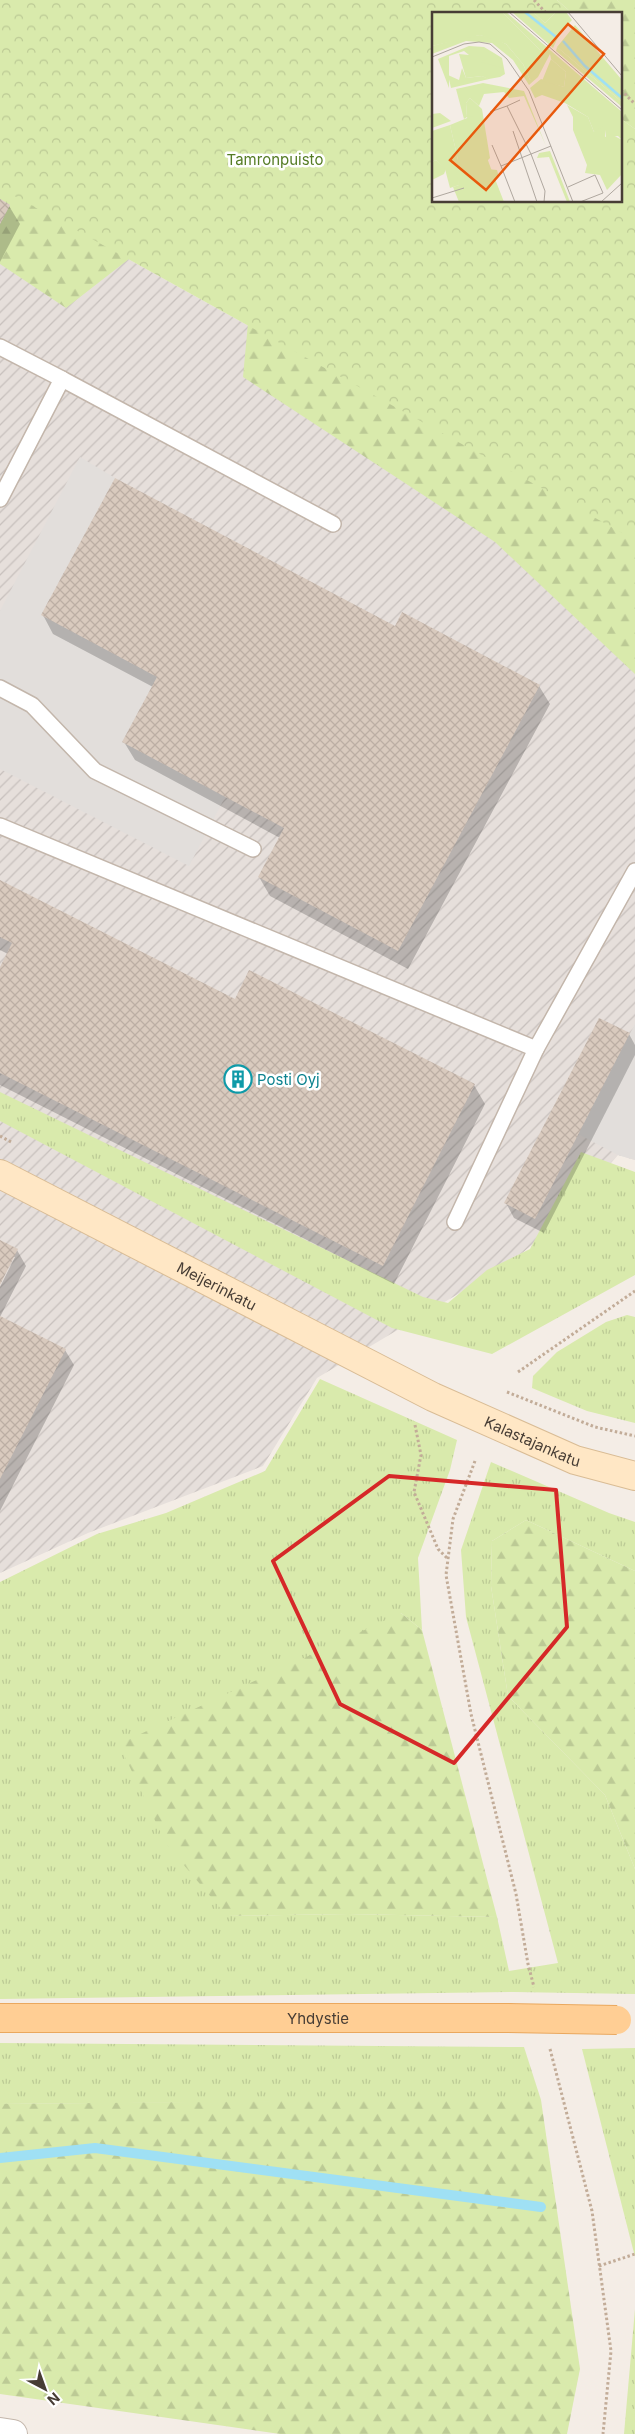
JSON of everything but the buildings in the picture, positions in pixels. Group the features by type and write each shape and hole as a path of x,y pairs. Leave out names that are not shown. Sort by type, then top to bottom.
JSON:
{"main road":[{"name":"Yhdystie","path":"0,2018 508,2018 626,2020"}],"street":[{"name":"Meijerinkatu","path":"0,1174 432,1397"},
{"name":"Kalastajankatu","path":"432,1397 575,1460 635,1476"},
{"path":"0,2432 14,2434"}],"lane":[{"path":"0,347 333,524"},
{"path":"0,499 62,379"},
{"path":"0,688 32,705 95,770 253,849"},
{"path":"0,826 536,1050"},
{"path":"455,1222 536,1050 635,871"}],"path":[{"path":"534,0 545,12"},
{"path":"622,91 635,104"},
{"path":"518,1372 635,1291"},
{"path":"409,1385 421,1455 414,1492 438,1549 448,1558"},
{"path":"475,1461 454,1519 446,1575 471,1714 516,1894 528,1964"},
{"path":"551,2052 592,2211 611,2351 603,2434"},
{"path":"599,2266 635,2254"}],"highlighted area":[{"path":"389,1476 556,1490 567,1627 454,1763 340,1704 273,1561"}],"shaded area":[{"path":"0,188 451,438 635,648 635,1160 618,1155 556,1225 510,1263 317,1378 263,1466 88,1533 0,1573"},
{"path":"80,457 115,478 41,615 157,677 123,742 225,797 189,866 0,769 0,611"},
{"path":"635,1024 635,1160 618,1155 578,1134"}],"green space":[{"name":"Tamronpuisto","path":"0,0 557,0 571,12 432,12 432,202 622,202 622,120 635,129 635,540 0,188"},
{"path":"557,0 635,0 635,129 622,120 622,12 571,12"},
{"path":"0,108 635,488 635,674 495,542 243,377 253,269 170,227 66,308 0,264 0,224 10,205 0,199"},
{"path":"0,1092 423,1297 448,1303 487,1270 530,1249 581,1152 635,1172 635,1275 492,1354 392,1328 0,1121"},
{"path":"627,1315 635,1317 635,1423 587,1411 532,1388 533,1376 557,1352 606,1322"},
{"path":"320,1379 457,1440 450,1470 418,1558 422,1630 401,1613 227,1916 348,1914 497,1917 509,1971 558,1963 466,1617 461,1550 491,1462 609,1513 635,1522 635,1571 526,1520 492,1541 491,1586 508,1696 605,1795 635,1869 635,1994 513,1992 0,1999 0,1582 97,1534 166,1513 265,1471"},
{"path":"526,1520 635,1571 635,1869 605,1795 508,1696 491,1586 492,1541"},
{"path":"401,1613 422,1630 497,1917 348,1914 227,1916 166,1844 119,1744"},
{"path":"0,2043 524,2047 541,2100 0,2104"},
{"path":"635,2048 635,2257 582,2049"},
{"path":"541,2100 580,2369 567,2434 280,2434 0,2394 0,2104"},
{"path":"635,2309 635,2434 624,2434"}],"waterway":[{"path":"0,2158 95,2148 541,2207"}],"place":[{"name":"Posti Oyj","path":"238,1079"}]}
